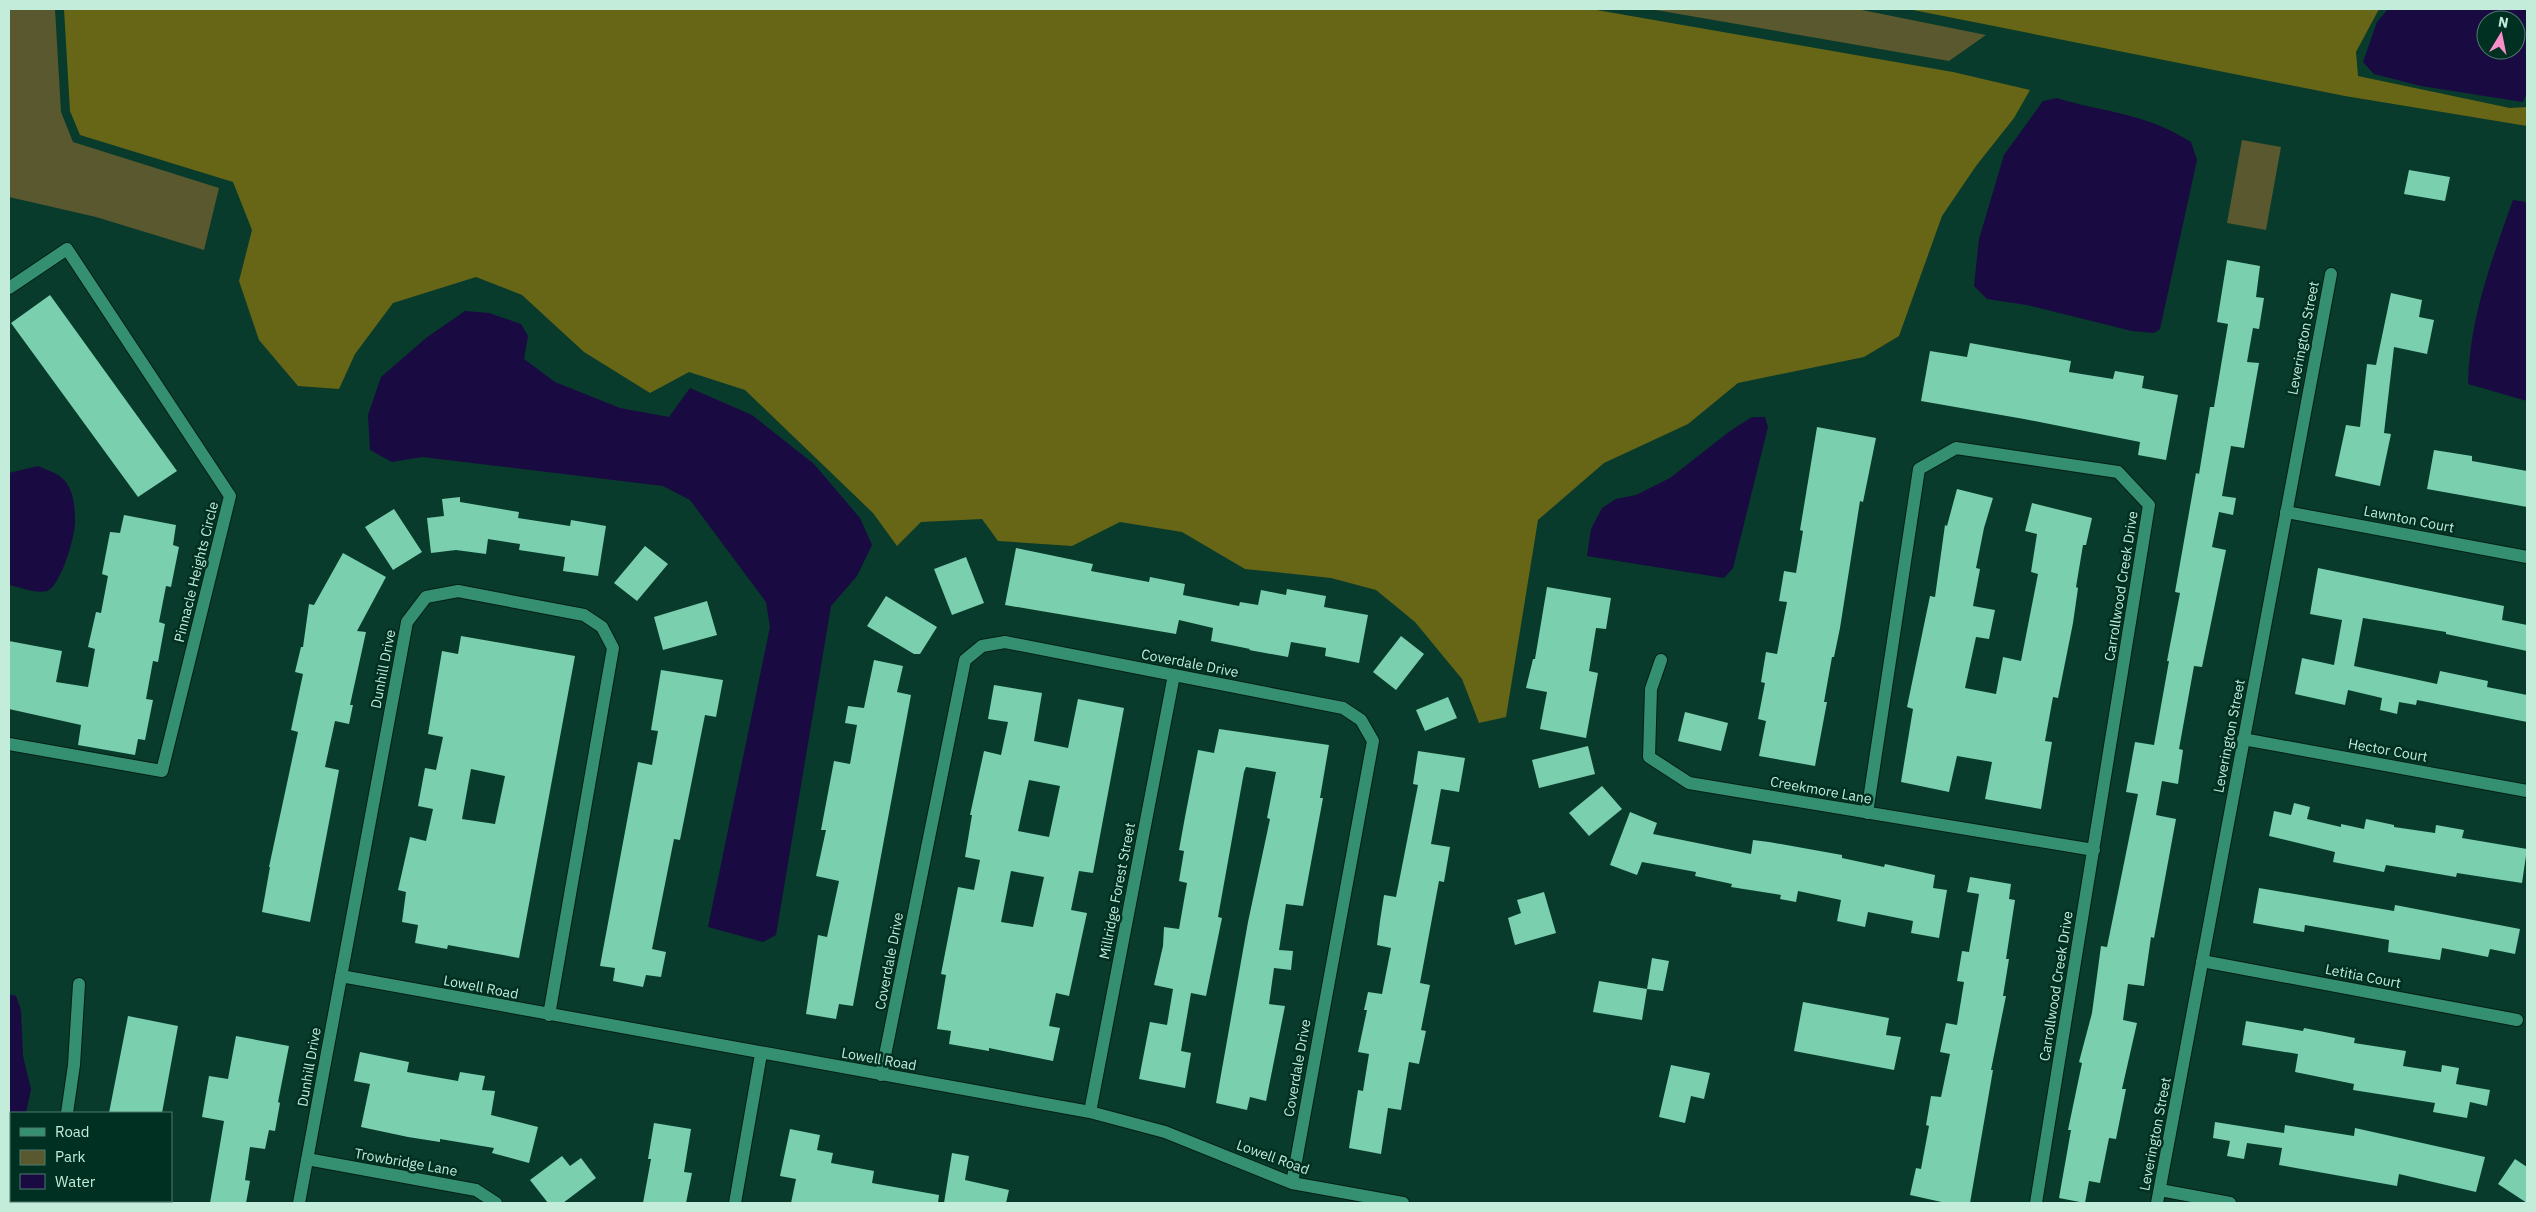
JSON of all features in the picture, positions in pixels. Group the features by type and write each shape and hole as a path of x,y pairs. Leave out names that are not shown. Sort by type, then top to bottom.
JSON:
{"street":[{"name":"Pinnacle Heights Circle","path":"9,288 67,249 230,496 162,771 9,744"},
{"name":"Leverington Street","path":"2157,1203 2331,274"},
{"name":"Carrollwood Creek Drive","path":"1867,813 1920,469 1956,448 2118,472 2149,505 2036,1203"},
{"name":"Lawnton Court","path":"2286,512 2527,556"},
{"name":"Dunhill Drive","path":"299,1203 407,622 426,597 458,591 584,615 602,627 613,648 549,1015"},
{"name":"Coverdale Drive","path":"881,1075 965,660 982,646 1005,642 1343,708 1361,720 1373,741 1292,1183"},
{"name":"Creekmore Lane","path":"1661,660 1651,690 1649,757 1688,782 2094,850"},
{"name":"Millridge Forest Street","path":"1090,1112 1174,675"},
{"name":"Hector Court","path":"2243,739 2527,791"},
{"name":"Letitia Court","path":"2202,961 2518,1020"},
{"name":"Lowell Road","path":"341,976 761,1054 1090,1112 1165,1132 1292,1183 1403,1203"},
{"path":"67,1112 74,1066 79,984"},
{"path":"734,1203 761,1054"},
{"name":"Trowbridge Lane","path":"307,1159 476,1190 496,1203"},
{"path":"2160,1190 2230,1203"}],"green space":[{"path":"10,9 55,9 61,112 73,142 219,188 204,250 96,217 9,197"},
{"path":"1650,9 1857,9 1986,35 1949,61"},
{"path":"2242,140 2281,147 2266,230 2227,223"}],"shaded area":[{"path":"64,9 1591,9 1953,72 2030,90 2014,118 1976,166 1942,216 1899,336 1864,357 1738,383 1688,424 1604,463 1538,520 1506,717 1479,723 1462,679 1415,622 1376,590 1331,578 1245,569 1182,532 1120,522 1072,546 998,541 982,519 921,522 897,546 873,513 745,390 689,372 650,393 584,352 522,295 476,277 393,303 355,354 339,389 298,386 259,340 239,281 252,230 233,182 80,135 70,111"},
{"path":"1908,9 2379,9 2356,52 2358,76 2510,108 2527,107 2527,126 2345,96"}],"water":[{"path":"2388,9 2527,9 2527,93 2523,102 2421,86 2374,74 2363,62 2377,22"},
{"path":"2057,98 2142,119 2174,132 2191,142 2197,160 2160,329 2154,333 2132,331 2027,305 1987,299 1974,286 1979,239 2004,155 2043,101"},
{"path":"2513,200 2527,202 2527,401 2468,384 2469,360 2477,313 2490,267"},
{"path":"465,311 489,313 521,324 528,336 524,359 555,382 620,408 669,417 690,388 752,415 814,464 860,518 872,545 857,576 831,606 776,935 763,942 708,927 770,627 766,602 690,500 663,486 422,457 392,462 370,450 368,415 381,377 426,338"},
{"path":"1752,417 1765,417 1768,427 1733,568 1724,578 1587,556 1591,529 1602,508 1616,499 1636,495 1670,478 1730,431"},
{"path":"38,466 56,474 68,485 72,495 75,517 73,538 62,571 52,587 43,592 9,585 9,473"},
{"path":"9,994 16,996 21,1010 23,1056 31,1089 26,1112 10,1112 9,1189"}],"building":[{"path":"2409,170 2450,177 2445,201 2404,194"},
{"path":"2227,260 2260,266 2256,297 2264,298 2259,329 2253,328 2247,362 2259,363 2244,448 2231,446 2222,496 2236,498 2233,515 2219,512 2212,547 2226,550 2202,667 2194,666 2179,749 2183,750 2178,784 2162,781 2156,815 2176,819 2154,938 2151,937 2144,986 2128,984 2123,1020 2137,1023 2122,1089 2126,1089 2116,1139 2109,1138 2100,1183 2089,1181 2085,1203 2059,1198 2071,1130 2068,1130 2082,1063 2079,1062 2092,1013 2101,946 2107,947 2138,794 2126,792 2135,742 2154,745 2180,593 2175,592 2196,473 2199,474 2210,407 2214,407 2228,324 2217,322"},
{"path":"2391,293 2422,300 2419,317 2434,320 2427,354 2394,347 2384,433 2391,434 2380,486 2335,476 2346,425 2360,427 2367,364 2376,365"},
{"path":"50,295 177,471 138,497 11,323"},
{"path":"1970,343 2071,361 2069,372 2113,379 2115,371 2144,376 2142,388 2178,395 2166,460 2138,455 2140,442 1921,401 1930,351 1967,357"},
{"path":"1817,427 1876,438 1863,502 1860,501 1840,628 1834,657 1832,657 1824,702 1827,702 1815,766 1759,756 1766,721 1758,719 1765,683 1761,682 1766,652 1777,654 1787,602 1779,601 1784,571 1796,573 1803,531 1800,530"},
{"path":"2434,450 2472,456 2472,461 2527,471 2527,507 2427,489"},
{"path":"1957,489 1993,498 1984,528 1976,568 1980,569 1973,606 1995,610 1989,639 1976,637 1965,688 1996,694 2003,657 2021,661 2038,574 2031,572 2037,534 2025,531 2032,503 2092,518 2086,545 2083,545 2076,587 2078,588 2073,623 2058,698 2053,697 2045,741 2052,742 2041,809 1985,799 1992,762 1957,756 1949,792 1901,782 1913,709 1907,707 1930,596 1935,597 1945,525 1947,526"},
{"path":"460,497 460,502 519,512 518,518 570,526 571,520 606,526 598,576 563,571 565,557 519,550 520,544 488,539 486,554 456,550 431,553 427,518 444,516 442,499"},
{"path":"394,509 422,552 393,570 365,527"},
{"path":"124,515 176,525 173,545 179,547 171,587 166,586 159,622 165,624 158,662 153,661 146,699 153,700 145,740 138,739 135,755 78,745 81,725 9,709 9,641 62,651 56,682 88,687 95,649 88,647 96,612 101,613 108,576 102,574 110,532 120,533"},
{"path":"645,546 668,564 637,601 614,583"},
{"path":"1016,548 1093,564 1091,571 1149,582 1150,577 1185,584 1183,595 1239,606 1240,602 1258,605 1261,590 1286,595 1287,589 1326,596 1324,607 1368,615 1359,663 1325,656 1326,648 1291,642 1288,657 1211,641 1213,628 1179,620 1176,634 1005,605"},
{"path":"343,553 386,577 357,631 366,632 350,705 353,705 349,724 335,721 325,767 339,770 310,922 262,912 269,867 298,732 291,730 303,674 295,672 301,647 303,647 309,604 314,605"},
{"path":"966,557 984,603 952,615 934,569"},
{"path":"2318,568 2504,606 2502,620 2527,625 2527,651 2446,634 2446,632 2363,618 2354,666 2437,684 2440,671 2488,681 2487,687 2527,695 2527,722 2417,700 2416,705 2399,702 2397,714 2380,710 2382,698 2348,690 2345,705 2295,694 2302,658 2334,665 2342,620 2310,614"},
{"path":"1547,587 1611,598 1606,629 1596,628 1589,671 1598,673 1586,738 1540,729 1547,692 1526,688 1533,659 1535,659"},
{"path":"886,596 937,627 920,654 914,654 867,626"},
{"path":"707,601 717,635 663,650 654,617"},
{"path":"461,636 575,656 519,958 448,945 447,949 415,943 418,925 402,922 406,892 398,890 410,837 426,841 433,809 418,806 425,768 436,770 443,737 428,734 442,651 458,654","holes":["471,769 505,776 495,824 462,819"]},
{"path":"1401,636 1424,654 1396,690 1373,672"},
{"path":"874,660 903,666 897,692 911,695 853,1006 839,1004 836,1019 806,1014 818,935 827,937 839,881 816,876 826,830 821,830 834,761 850,764 857,725 845,723 848,706 864,708"},
{"path":"661,670 723,680 716,717 705,715 680,840 674,839 652,949 666,952 661,977 646,975 643,987 613,981 615,968 600,966 638,762 652,765 658,731 651,730"},
{"path":"994,685 1042,693 1034,741 1068,748 1078,699 1124,708 1093,873 1079,871 1071,910 1087,913 1069,996 1056,993 1049,1026 1060,1028 1053,1061 989,1048 989,1051 949,1044 951,1031 937,1029 946,975 941,974 958,887 974,890 980,860 965,857 972,815 970,815 984,751 1001,755 1008,722 988,719","holes":["1029,780 1060,786 1049,837 1018,831","1011,871 1044,877 1033,927 1001,922"]},
{"path":"1448,697 1457,718 1425,731 1416,710"},
{"path":"1685,712 1728,723 1721,751 1678,741"},
{"path":"1219,729 1329,745 1320,798 1323,798 1303,906 1286,904 1279,950 1293,951 1291,970 1274,968 1269,1004 1285,1006 1266,1101 1250,1097 1247,1110 1216,1103 1248,922 1270,819 1267,818 1276,772 1246,767 1244,772 1218,917 1222,918 1206,996 1191,993 1181,1051 1191,1053 1185,1088 1139,1079 1150,1022 1167,1025 1173,989 1154,985 1163,946 1164,927 1179,929 1187,883 1179,881 1184,851 1179,850 1198,750 1214,753"},
{"path":"1588,746 1595,774 1539,788 1532,760"},
{"path":"1418,751 1465,758 1459,792 1441,789 1431,844 1450,847 1444,882 1439,881 1420,983 1430,985 1421,1030 1426,1031 1419,1064 1409,1062 1401,1110 1388,1108 1381,1154 1349,1148 1358,1090 1363,1091 1369,1054 1358,1052 1367,1010 1364,1010 1368,992 1382,994 1391,948 1377,945 1380,921 1384,895 1396,897 1418,785 1413,784"},
{"path":"1602,786 1622,809 1589,836 1569,813"},
{"path":"2294,803 2310,807 2307,819 2341,827 2341,824 2364,829 2366,819 2394,825 2394,827 2435,833 2436,825 2464,830 2462,838 2527,849 2522,883 2457,873 2456,877 2386,865 2384,872 2333,862 2335,852 2269,836 2274,811 2291,815"},
{"path":"1630,812 1657,823 1653,834 1751,854 1753,840 1769,842 1842,855 1842,858 1884,867 1885,864 1935,875 1933,888 1947,890 1939,938 1911,933 1913,921 1868,912 1865,927 1837,921 1841,900 1798,891 1796,902 1780,899 1781,895 1731,887 1732,884 1695,876 1696,872 1642,862 1637,875 1610,865"},
{"path":"1970,877 2011,884 2009,899 2015,900 2006,959 2009,959 2003,996 2006,996 1991,1070 1993,1070 1970,1203 1946,1203 1910,1195 1916,1168 1921,1169 1929,1126 1926,1125 1931,1096 1941,1097 1950,1054 1940,1052 1946,1023 1957,1025 1964,982 1957,981 1962,951 1969,952 1979,894 1967,892"},
{"path":"2259,888 2394,911 2395,905 2520,929 2515,954 2490,949 2488,957 2442,948 2440,960 2388,952 2389,940 2305,925 2304,932 2253,923"},
{"path":"1544,892 1556,933 1515,945 1508,918 1521,913 1517,900"},
{"path":"1652,958 1669,961 1663,991 1647,989"},
{"path":"1599,981 1647,989 1642,1020 1593,1012"},
{"path":"1803,1002 1889,1018 1886,1035 1901,1037 1894,1070 1794,1051"},
{"path":"128,1016 178,1026 162,1112 109,1112"},
{"path":"2246,1021 2303,1031 2304,1028 2355,1038 2354,1043 2406,1051 2403,1066 2441,1072 2442,1065 2459,1068 2456,1084 2490,1090 2487,1106 2470,1102 2467,1118 2433,1112 2435,1103 2353,1090 2354,1084 2295,1072 2298,1054 2242,1045"},
{"path":"236,1036 289,1046 278,1102 280,1103 275,1131 269,1130 265,1149 250,1147 245,1180 250,1181 246,1203 210,1203 224,1121 202,1117 209,1076 228,1079"},
{"path":"360,1052 409,1062 407,1072 458,1081 460,1072 485,1076 482,1090 495,1091 491,1115 538,1127 529,1163 492,1153 494,1148 440,1139 440,1142 408,1137 361,1127 370,1084 354,1081"},
{"path":"1671,1065 1710,1073 1704,1099 1691,1096 1685,1123 1659,1117"},
{"path":"2215,1122 2284,1133 2285,1125 2354,1136 2355,1128 2485,1157 2476,1192 2399,1174 2397,1186 2279,1165 2282,1148 2247,1143 2244,1159 2227,1156 2230,1141 2213,1138"},
{"path":"654,1123 691,1129 684,1172 692,1173 686,1203 643,1203 651,1159 648,1159"},
{"path":"790,1129 820,1135 817,1150 833,1153 831,1163 874,1171 872,1183 939,1195 938,1203 791,1203 796,1179 780,1176"},
{"path":"952,1153 969,1156 965,1180 1009,1190 1006,1203 944,1203"},
{"path":"562,1156 570,1166 581,1158 596,1178 563,1203 548,1203 530,1180"},
{"path":"2515,1159 2527,1167 2527,1203 2498,1184"}]}
